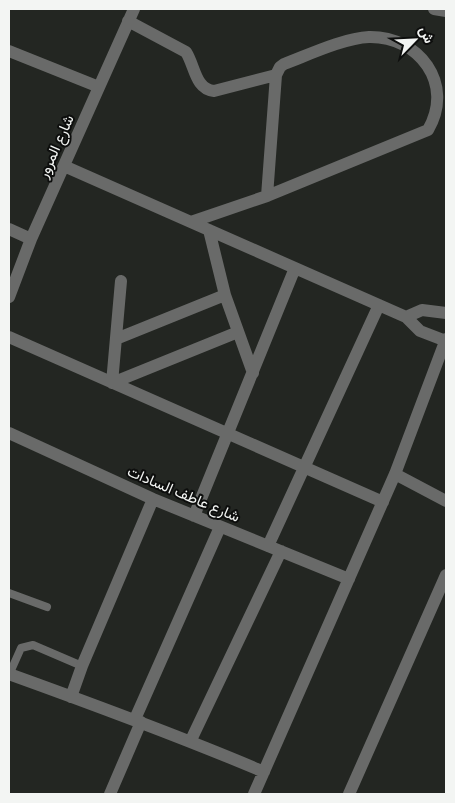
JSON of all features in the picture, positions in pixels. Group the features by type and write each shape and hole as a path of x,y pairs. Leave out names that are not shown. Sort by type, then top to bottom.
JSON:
{"street":[{"name":"شارع المرور","path":"9,297 31,239 134,9"},
{"path":"434,9 446,11"},
{"path":"128,21 186,52 201,86 205,89 214,91 276,75"},
{"path":"191,222 267,196 428,130 438,120 444,108 446,93 443,80 435,67 412,48 383,38 368,37 353,39 280,67 276,75 267,196"},
{"path":"9,52 99,87"},
{"path":"64,166 406,316 420,330 446,340 395,474 254,794"},
{"path":"9,229 31,239"},
{"path":"209,230 225,295 252,373"},
{"path":"194,516 295,268"},
{"path":"112,382 121,281"},
{"path":"116,340 225,295"},
{"path":"268,546 379,305"},
{"path":"406,316 422,310 446,314"},
{"path":"112,382 238,332"},
{"path":"9,337 383,502"},
{"name":"شارع عاطف السادات","path":"9,433 153,499 349,578"},
{"path":"395,474 446,501"},
{"path":"71,697 82,666 153,499"},
{"path":"110,794 138,720 220,527"},
{"path":"191,740 281,551"},
{"path":"349,794 446,576"},
{"path":"9,674 191,740 264,772"}],"lane":[{"path":"9,592 47,607"},
{"path":"9,674 21,648 32,645 82,666"}]}
